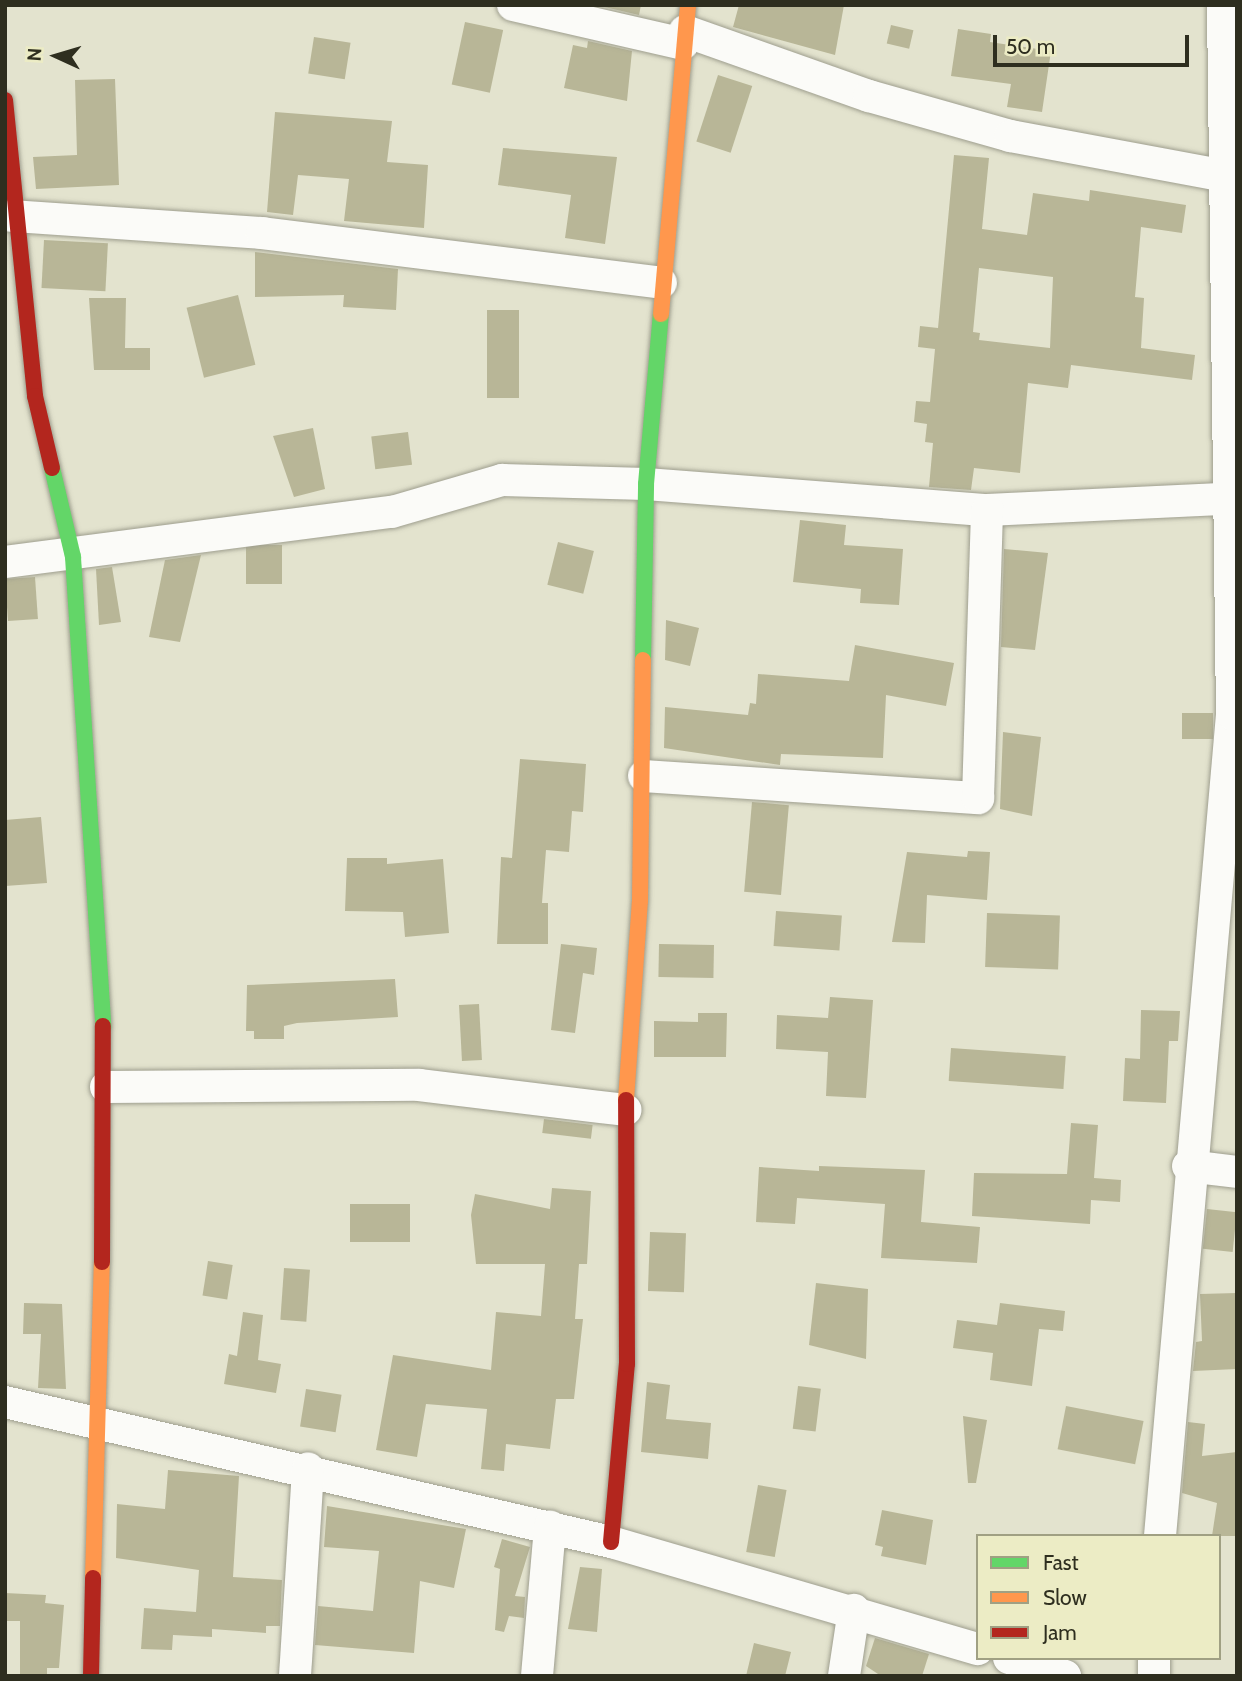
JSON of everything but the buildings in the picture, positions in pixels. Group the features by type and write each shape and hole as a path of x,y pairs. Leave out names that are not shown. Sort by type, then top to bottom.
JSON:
{"street":[{"path":"513,5 685,27 869,96 1010,136 1220,175"},
{"path":"1160,1534 1188,1166 1232,714 1232,498 1220,175 1223,5"},
{"path":"611,1542 627,1364 625,1110 644,776 646,484 661,283 685,27"},
{"path":"5,100 10,226 35,396 73,556 106,1087 91,1676"},
{"path":"10,226 262,233 661,283"},
{"path":"5,562 73,556 392,512 502,480 646,484 987,510 1232,498"},
{"path":"644,776 978,798 987,510"},
{"path":"106,1087 419,1085 625,1110"},
{"path":"1188,1166 1237,1172"},
{"path":"5,1402 96,1425 308,1468 611,1542 976,1648"},
{"path":"295,1676 308,1468"},
{"path":"537,1676 550,1527"},
{"path":"844,1676 854,1611"},
{"path":"1015,1660 1065,1676"}],"traffic: fast":[{"path":"643,660 646,484 661,314"},
{"path":"52,468 73,557 103,1026"}],"traffic: slow":[{"path":"661,314 688,5"},
{"path":"626,1100 640,901 643,660"},
{"path":"93,1578 102,1262"}],"traffic: jam":[{"path":"5,100 35,396 52,468"},
{"path":"102,1262 103,1026"},
{"path":"611,1542 627,1364 626,1100"},
{"path":"91,1676 93,1578"}]}
